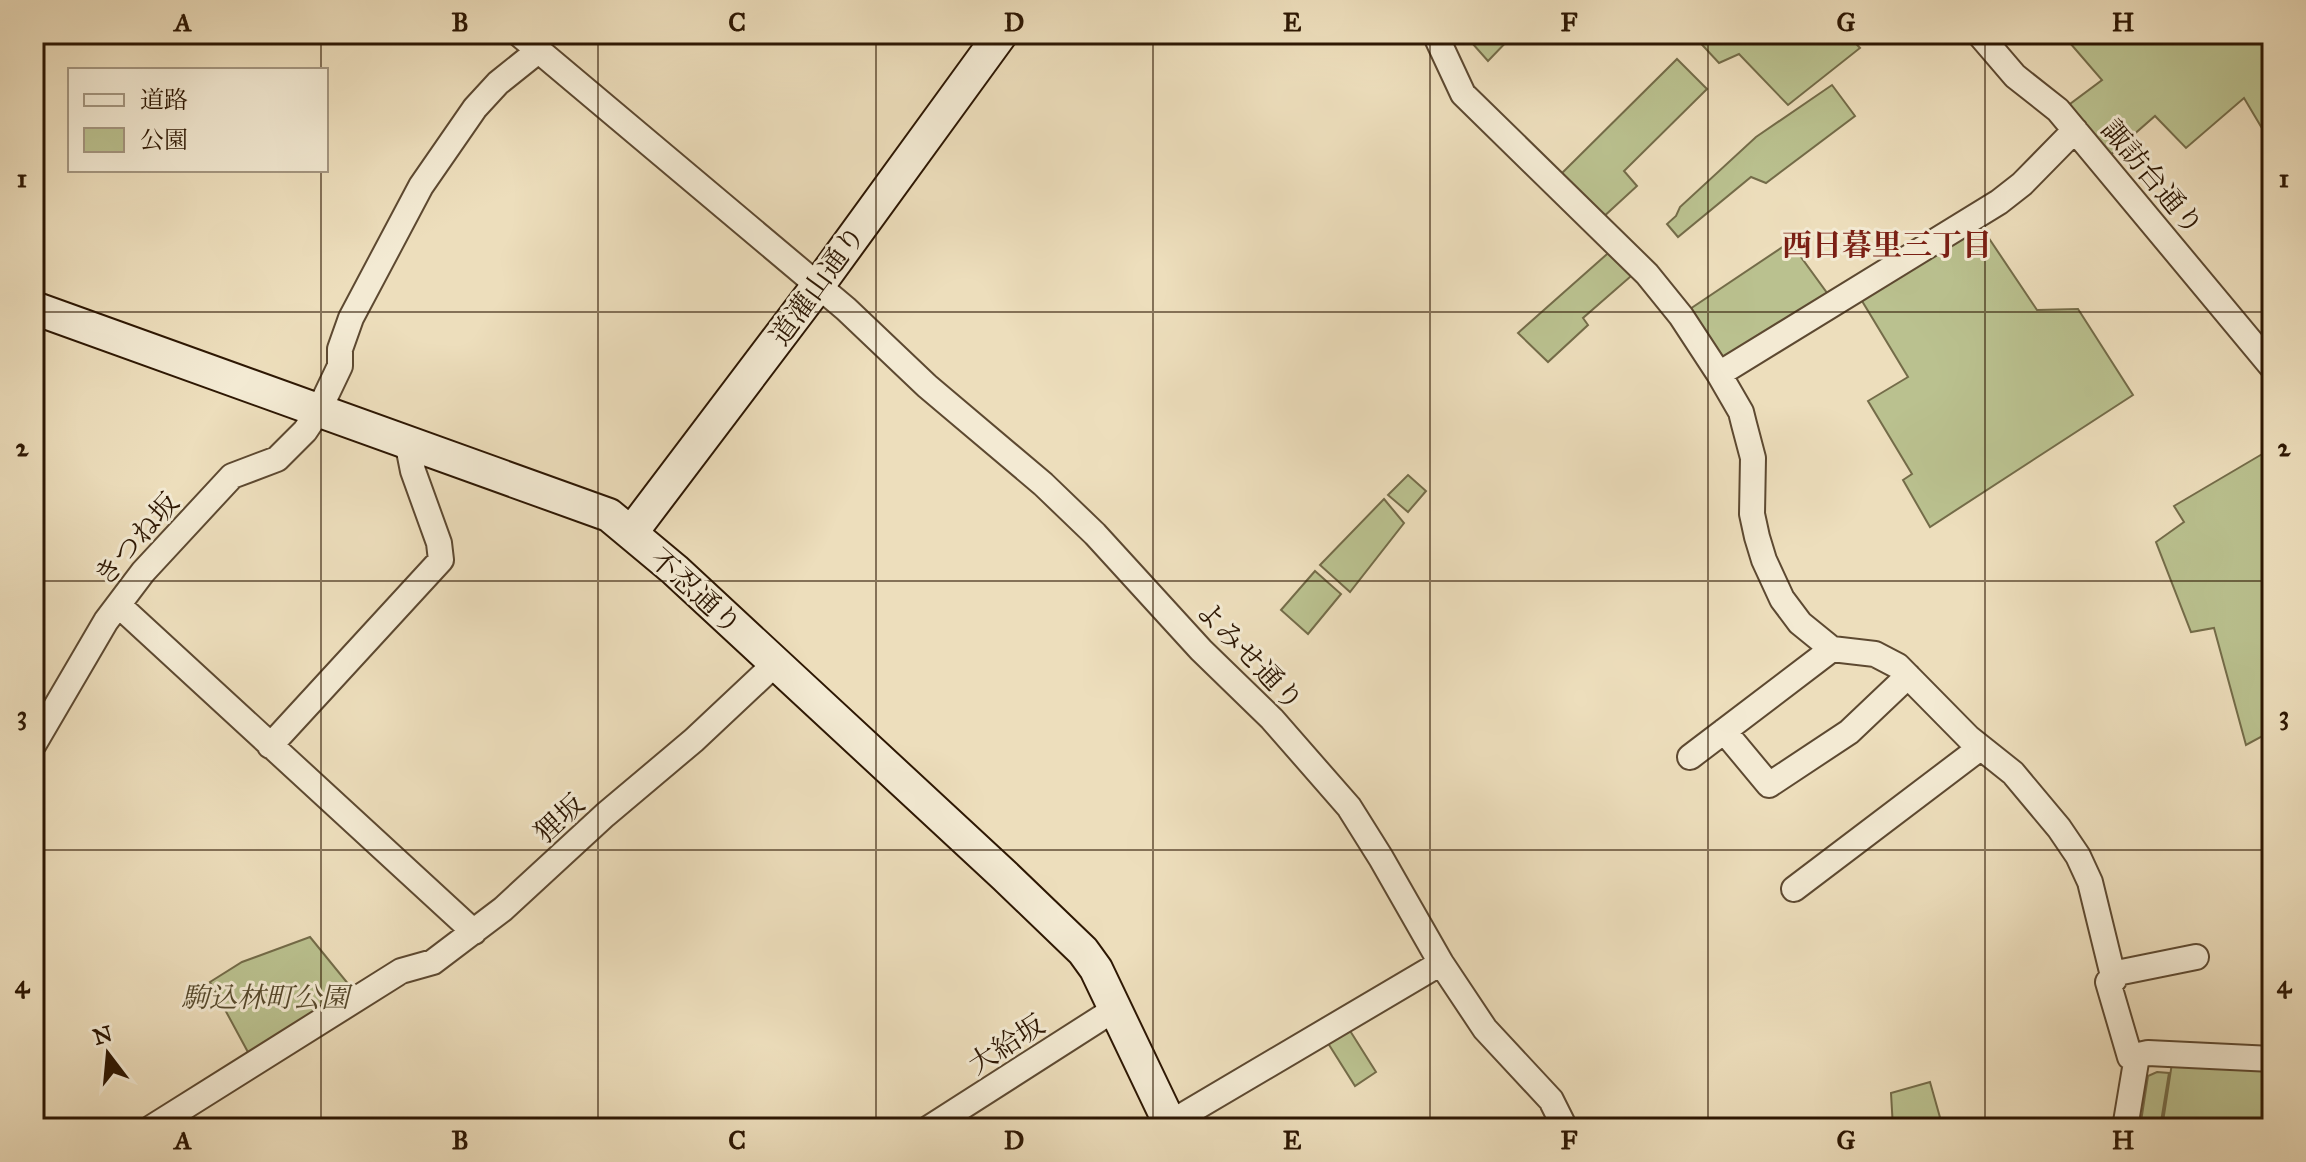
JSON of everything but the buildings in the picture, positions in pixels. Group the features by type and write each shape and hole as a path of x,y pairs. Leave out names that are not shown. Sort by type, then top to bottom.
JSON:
{"main road":[{"name":"道灌山通り","path":"631,533 817,287 1001,34"},
{"name":"不忍通り","path":"34,308 609,515 675,570 1083,951 1096,969 1171,1126"}],"street":[{"name":"よみせ通り","path":"519,34 846,309 927,386 1043,484 1095,534 1201,650 1272,719 1349,807 1441,963 1485,1029 1551,1100 1565,1128"},
{"path":"1435,34 1463,94 1647,274 1681,316 1719,374 1741,412 1753,458 1752,514 1764,560 1782,599 1800,623 1832,649 1882,656 1898,666 1980,748 2013,773 2078,856 2090,882 2111,979 2133,1057 2125,1128"},
{"name":"諏訪台通り","path":"1979,34 2015,76 2047,100 2075,130 2272,367"},
{"name":"きつね坂","path":"34,744 79,665 143,572 232,476 277,459 305,431 340,366 340,349 351,318 421,186 475,108 498,83 538,51"},
{"path":"1719,374 1999,202 2022,184 2075,130"},
{"path":"270,746 441,560 439,543 413,471 407,441"},
{"path":"117,607 125,611 474,932"},
{"path":"1690,757 1832,649"},
{"name":"狸坂","path":"151,1128 401,971 433,962 474,932 694,740 775,664"},
{"path":"1724,731 1769,785 1849,732 1908,676"},
{"path":"1794,889 1980,748"},
{"path":"2111,979 2196,957"},
{"path":"1171,1126 1441,963"},
{"name":"大給坂","path":"929,1128 1115,1009"},
{"path":"2133,1057 2148,1053 2272,1059"}],"green space":[{"path":"1464,34 1514,34 1488,61"},
{"path":"1692,34 1847,34 1860,48 1788,105 1739,54 1719,63"},
{"path":"2080,34 2272,34 2272,145 2244,98 2186,148 2155,116 2107,158 2066,107 2102,80 2070,43"},
{"path":"1677,59 1707,89 1624,171 1637,186 1601,219 1558,177"},
{"path":"1832,85 1855,116 1766,183 1751,177 1678,237 1667,224 1680,207 1756,137"},
{"path":"1976,219 2037,310 2078,309 2133,395 1930,527 1903,480 1912,474 1868,401 1908,377 1859,296"},
{"path":"1790,242 1830,297 1723,364 1687,311"},
{"path":"1615,247 1638,270 1583,318 1588,325 1548,362 1518,333"},
{"path":"2264,453 2272,466 2272,731 2246,745 2214,628 2191,632 2156,542 2184,522 2174,506"},
{"path":"1408,475 1426,491 1408,512 1388,495"},
{"path":"1384,499 1404,523 1350,592 1320,565"},
{"path":"1315,571 1341,594 1308,634 1281,610"},
{"name":"駒込林町公園","path":"310,937 354,991 249,1054 210,982 242,962"},
{"path":"1347,1026 1376,1072 1355,1086 1326,1040"},
{"path":"2172,1063 2272,1067 2272,1128 2162,1128"},
{"path":"2157,1072 2169,1073 2160,1128 2140,1128 2148,1076"},
{"path":"1930,1082 1943,1128 1893,1128 1891,1093"}],"district":[{"name":"西日暮里三丁目","path":"1887,245"}]}
